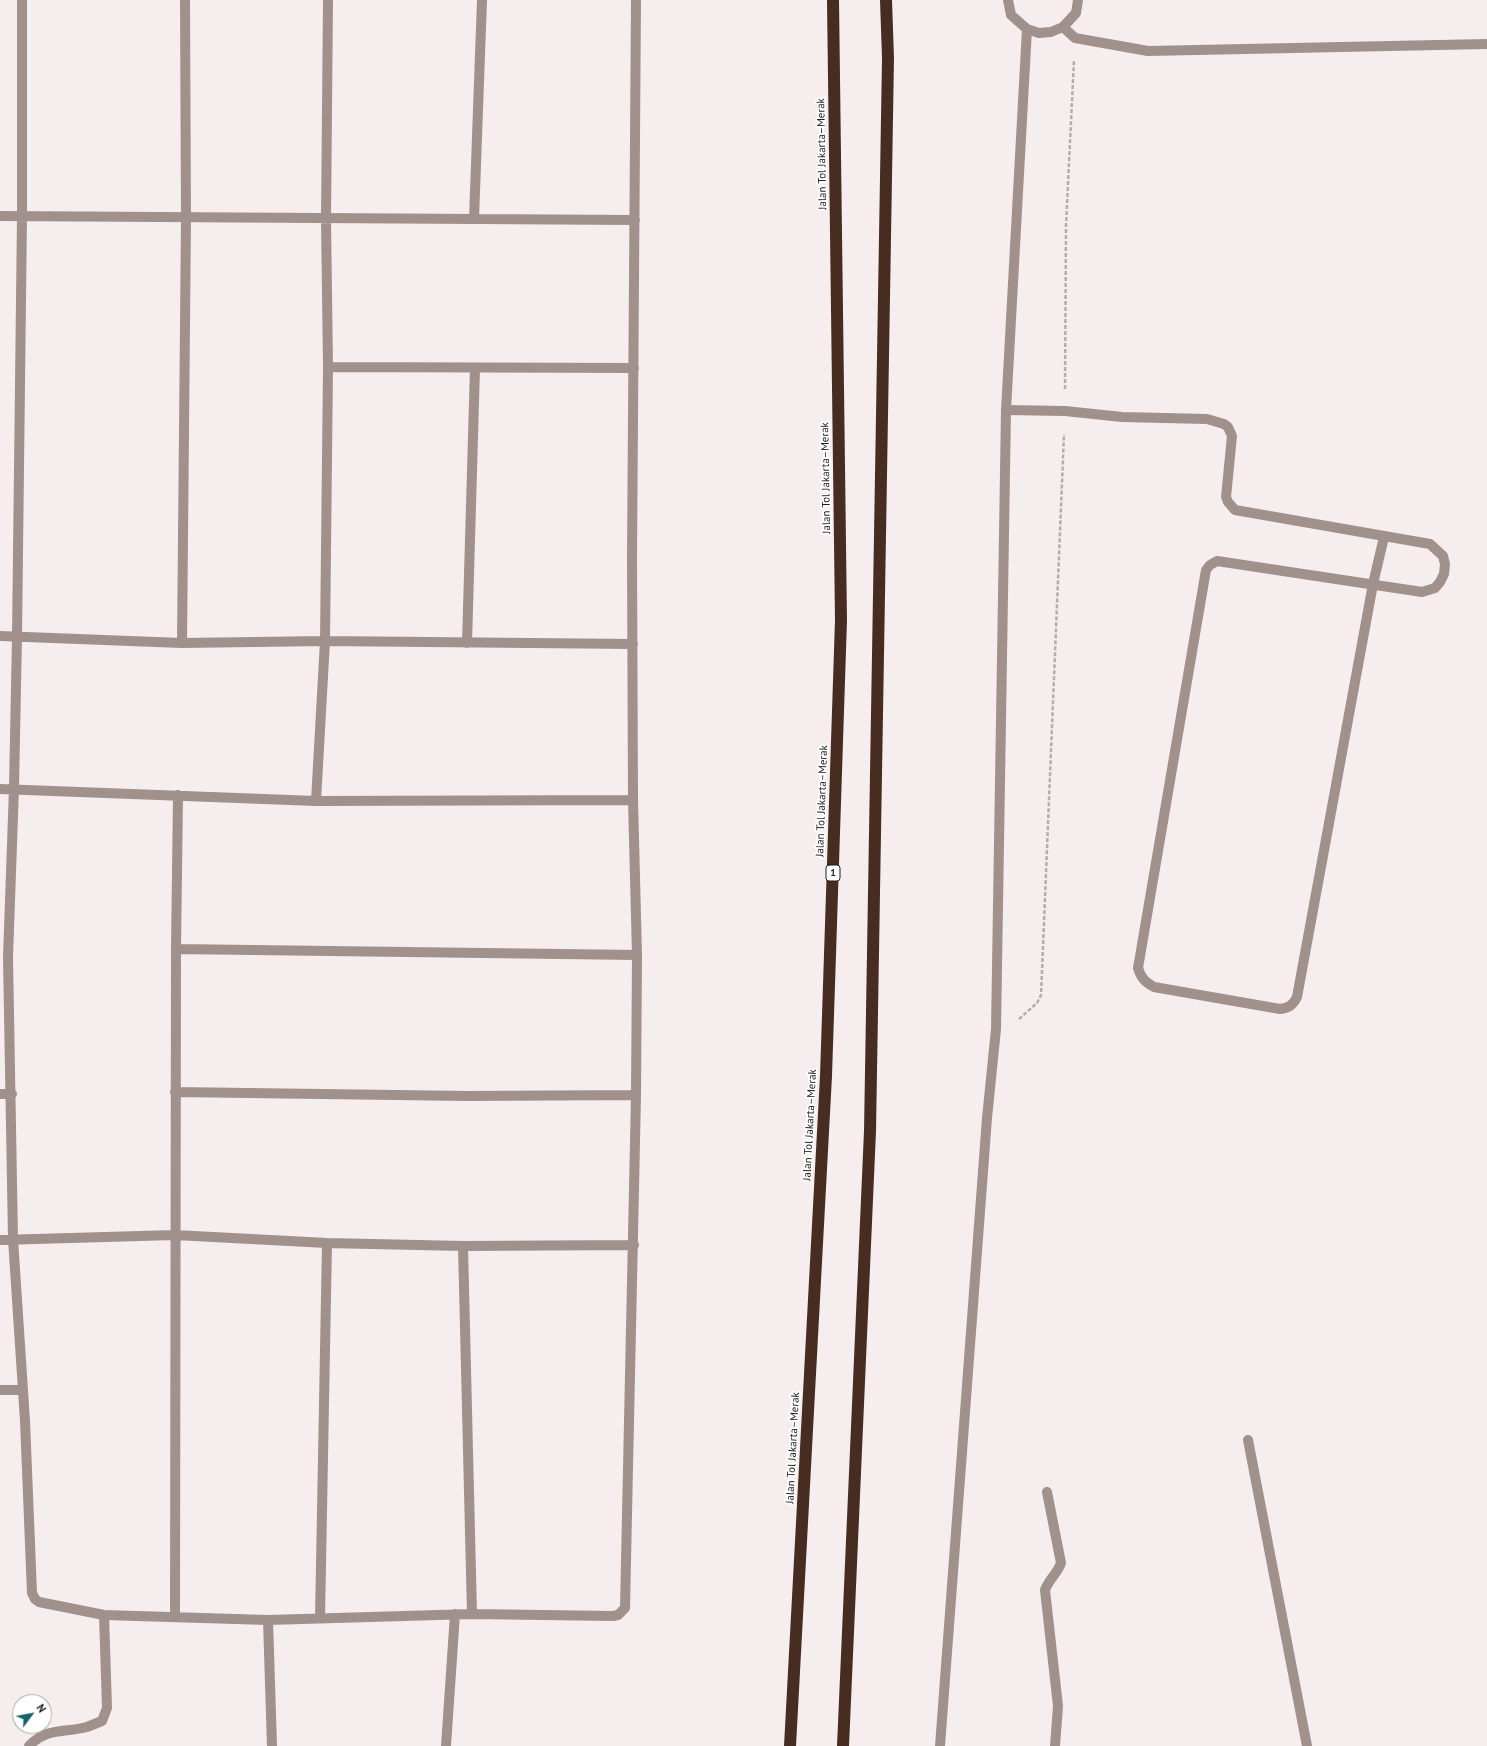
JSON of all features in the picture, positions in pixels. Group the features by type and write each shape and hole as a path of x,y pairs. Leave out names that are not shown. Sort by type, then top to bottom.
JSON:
{"highway":[{"name":"Jalan Tol Jakarta–Merak","path":"790,1746 826,1076 841,620 833,0"},
{"path":"843,1746 870,1131 888,66 886,0"}],"street":[{"path":"22,0 22,216 14,788 4,957 12,1094 13,1239 33,1596 39,1602 104,1615 268,1620 455,1614 613,1616 618,1615 625,1608 634,1246 636,1095 636,955 633,800 636,0"},
{"path":"182,643 186,218 185,0"},
{"path":"316,801 325,641 328,367 326,219 328,0"},
{"path":"474,219 482,0"},
{"path":"1008,0 1012,15 1027,29 1039,33 1051,32 1063,27 1076,13 1078,0"},
{"path":"1063,27 1075,38 1148,51 1487,44"},
{"path":"940,1746 987,1118 996,1029 1006,410 1027,29"},
{"path":"0,216 635,220"},
{"path":"328,367 634,368"},
{"path":"467,643 475,368"},
{"path":"1006,410 1065,411 1122,417 1207,420 1220,423 1228,427 1232,436 1226,497 1228,502 1235,510 1430,544 1443,556 1445,564 1444,574 1435,588 1427,591 1373,584 1217,561 1210,564 1206,570 1138,968 1140,977 1154,987 1280,1010 1288,1008 1294,1003 1297,997 1373,584 1384,537"},
{"path":"0,636 182,643 325,641 633,644"},
{"path":"0,789 14,788 316,801 633,800"},
{"path":"175,1617 174,1234 178,795"},
{"path":"176,949 636,955"},
{"path":"175,1092 468,1096 636,1095"},
{"path":"0,1094 12,1094"},
{"path":"0,1240 174,1234 327,1243 463,1246 634,1246"},
{"path":"320,1618 327,1243"},
{"path":"463,1246 472,1614"},
{"path":"0,1390 22,1390"},
{"path":"1248,1440 1307,1746"},
{"path":"1047,1492 1061,1563 1057,1573 1049,1581 1044,1590 1058,1706 1055,1746"},
{"path":"446,1746 455,1614"},
{"path":"29,1746 37,1738 48,1733 88,1727 102,1721 107,1708 104,1615"},
{"path":"268,1620 272,1746"}],"path":[{"path":"996,1029 1015,1022 1034,1006 1041,995 1065,411 1066,225 1075,38"}]}
